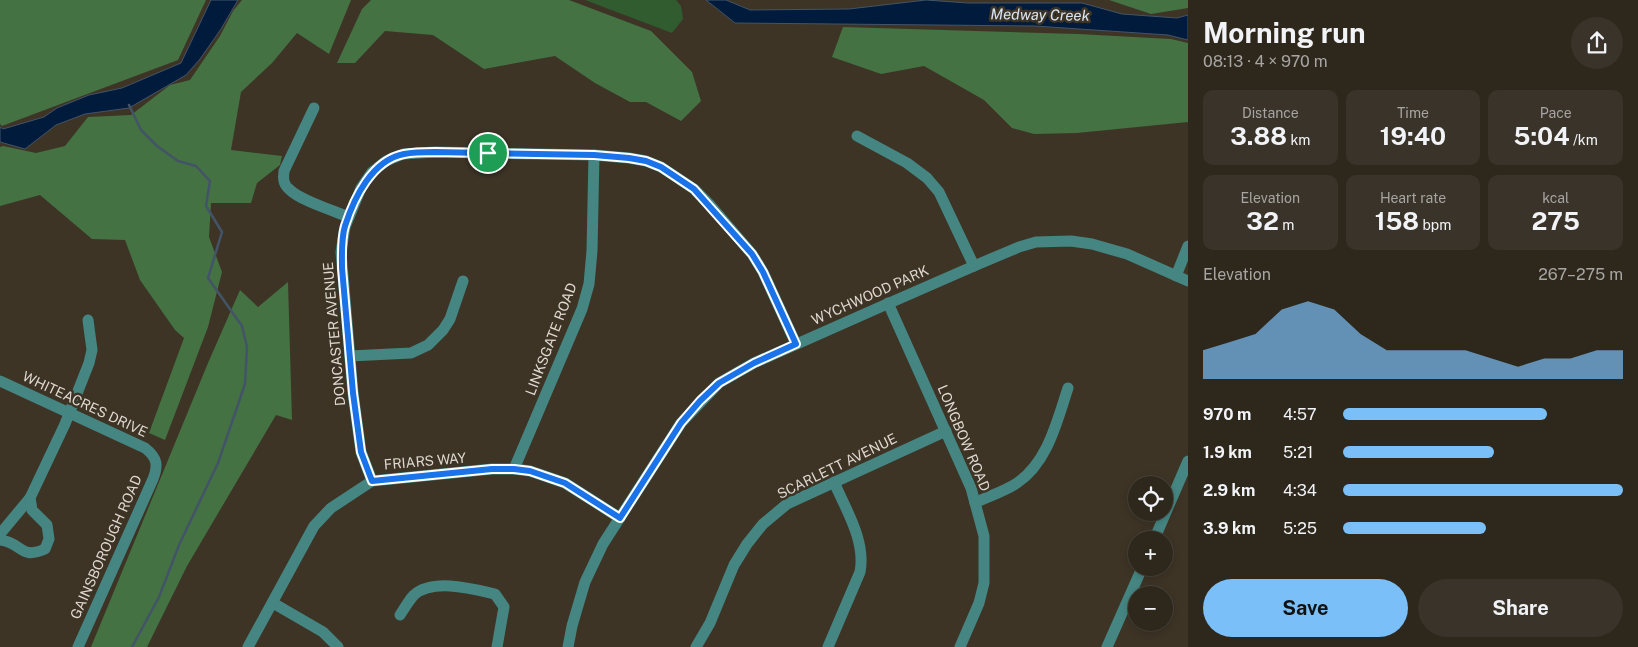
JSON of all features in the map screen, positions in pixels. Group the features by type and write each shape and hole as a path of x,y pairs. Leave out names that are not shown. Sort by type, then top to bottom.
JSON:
{"street":[{"path":"314,108 284,171 283,180 295,194 349,217"},
{"path":"857,136 907,163 927,178 939,192 974,266"},
{"name":"DONCASTER AVENUE","path":"372,481 361,452 350,356 342,260 345,227 361,188 372,172 386,162 403,154 435,152 594,155 646,161 661,167 694,189 752,254 763,272 796,344"},
{"name":"LINKSGATE ROAD","path":"514,469 582,310 589,284 592,251 594,155"},
{"name":"WYCHWOOD PARK","path":"568,647 584,582 603,544 681,423 719,383 754,363 888,303 1019,247 1036,242 1070,241 1092,244 1127,254 1188,281"},
{"path":"1176,276 1188,246"},
{"path":"350,356 411,354 428,345 443,330 450,319 463,281"},
{"name":"LONGBOW ROAD","path":"888,303 971,488 984,536 984,582 980,603 960,647"},
{"path":"0,534 30,498 69,413 89,363 91,339 88,320"},
{"name":"WHITEACRES DRIVE","path":"0,381 145,448 155,458"},
{"path":"975,503 1016,483 1039,462 1055,429 1068,388"},
{"name":"SCARLETT AVENUE","path":"696,647 710,623 734,565 747,544 763,524 787,504 946,431"},
{"name":"GAINSBOROUGH ROAD","path":"78,647 153,479 157,466 155,458"},
{"path":"1158,531 1188,461"},
{"name":"FRIARS WAY","path":"248,647 314,526 331,508 372,481 492,469 530,471 565,483 620,518"},
{"path":"828,647 860,572 862,560 861,546 834,482"},
{"path":"0,540 18,546 27,553 34,554 45,549 49,539 47,525 32,510 30,498"},
{"path":"1107,647 1138,576"},
{"path":"400,615 414,595 433,587 457,587 495,594 504,607 497,647"},
{"path":"273,603 323,632 338,647"}],"green space":[{"path":"0,0 206,0 178,60 2,126 0,124"},
{"path":"242,0 351,0 329,54 297,33 272,63 241,92 231,150 282,156 280,165 257,183 251,203 211,203 209,237 222,272 208,327 165,440 149,433 184,338 175,330 140,280 125,240 92,239 40,195 0,206 0,147 36,153 65,146 88,117 131,115 170,85 190,80 220,36 233,11"},
{"path":"371,0 569,0 651,31 692,72 701,101 681,121 646,102 630,102 595,83 555,56 484,69 433,35 385,31 355,63 337,63 362,9"},
{"path":"585,0 676,0 681,6 683,19 672,33"},
{"path":"1109,0 1188,0 1188,8 1151,14"},
{"path":"843,27 1078,34 1171,39 1188,43 1188,122 1077,133 1034,134 1012,128 984,100 924,66 881,74 832,57"},
{"path":"288,282 292,420 276,415 187,566 147,647 91,647 240,290 258,307"}],"water":[{"path":"211,0 238,0 221,29 186,75 129,108 85,114 56,125 25,149 0,142 0,127 3,129 44,117 57,108 89,95 122,88 181,63"},
{"name":"Medway Creek","path":"706,0 726,0 750,10 849,9 926,0 968,3 1082,3 1122,14 1177,18 1188,15 1188,40 1168,35 1035,26 735,23"}],"waterway":[{"path":"129,105 141,130 157,146 178,161 196,166 210,181 206,206 222,232 208,278 242,326 247,347 245,384 218,463 179,545 159,597 132,647"}],"route":[{"path":"435,152 488,153 594,155 629,158 646,161 678,177 694,189 710,205 752,254 763,272 796,344 754,363 719,383 700,401 681,423 620,518 565,483 530,471 492,469 372,481 361,452 353,393 342,268 345,227 361,188 372,172 386,162 403,154 435,152"}]}
